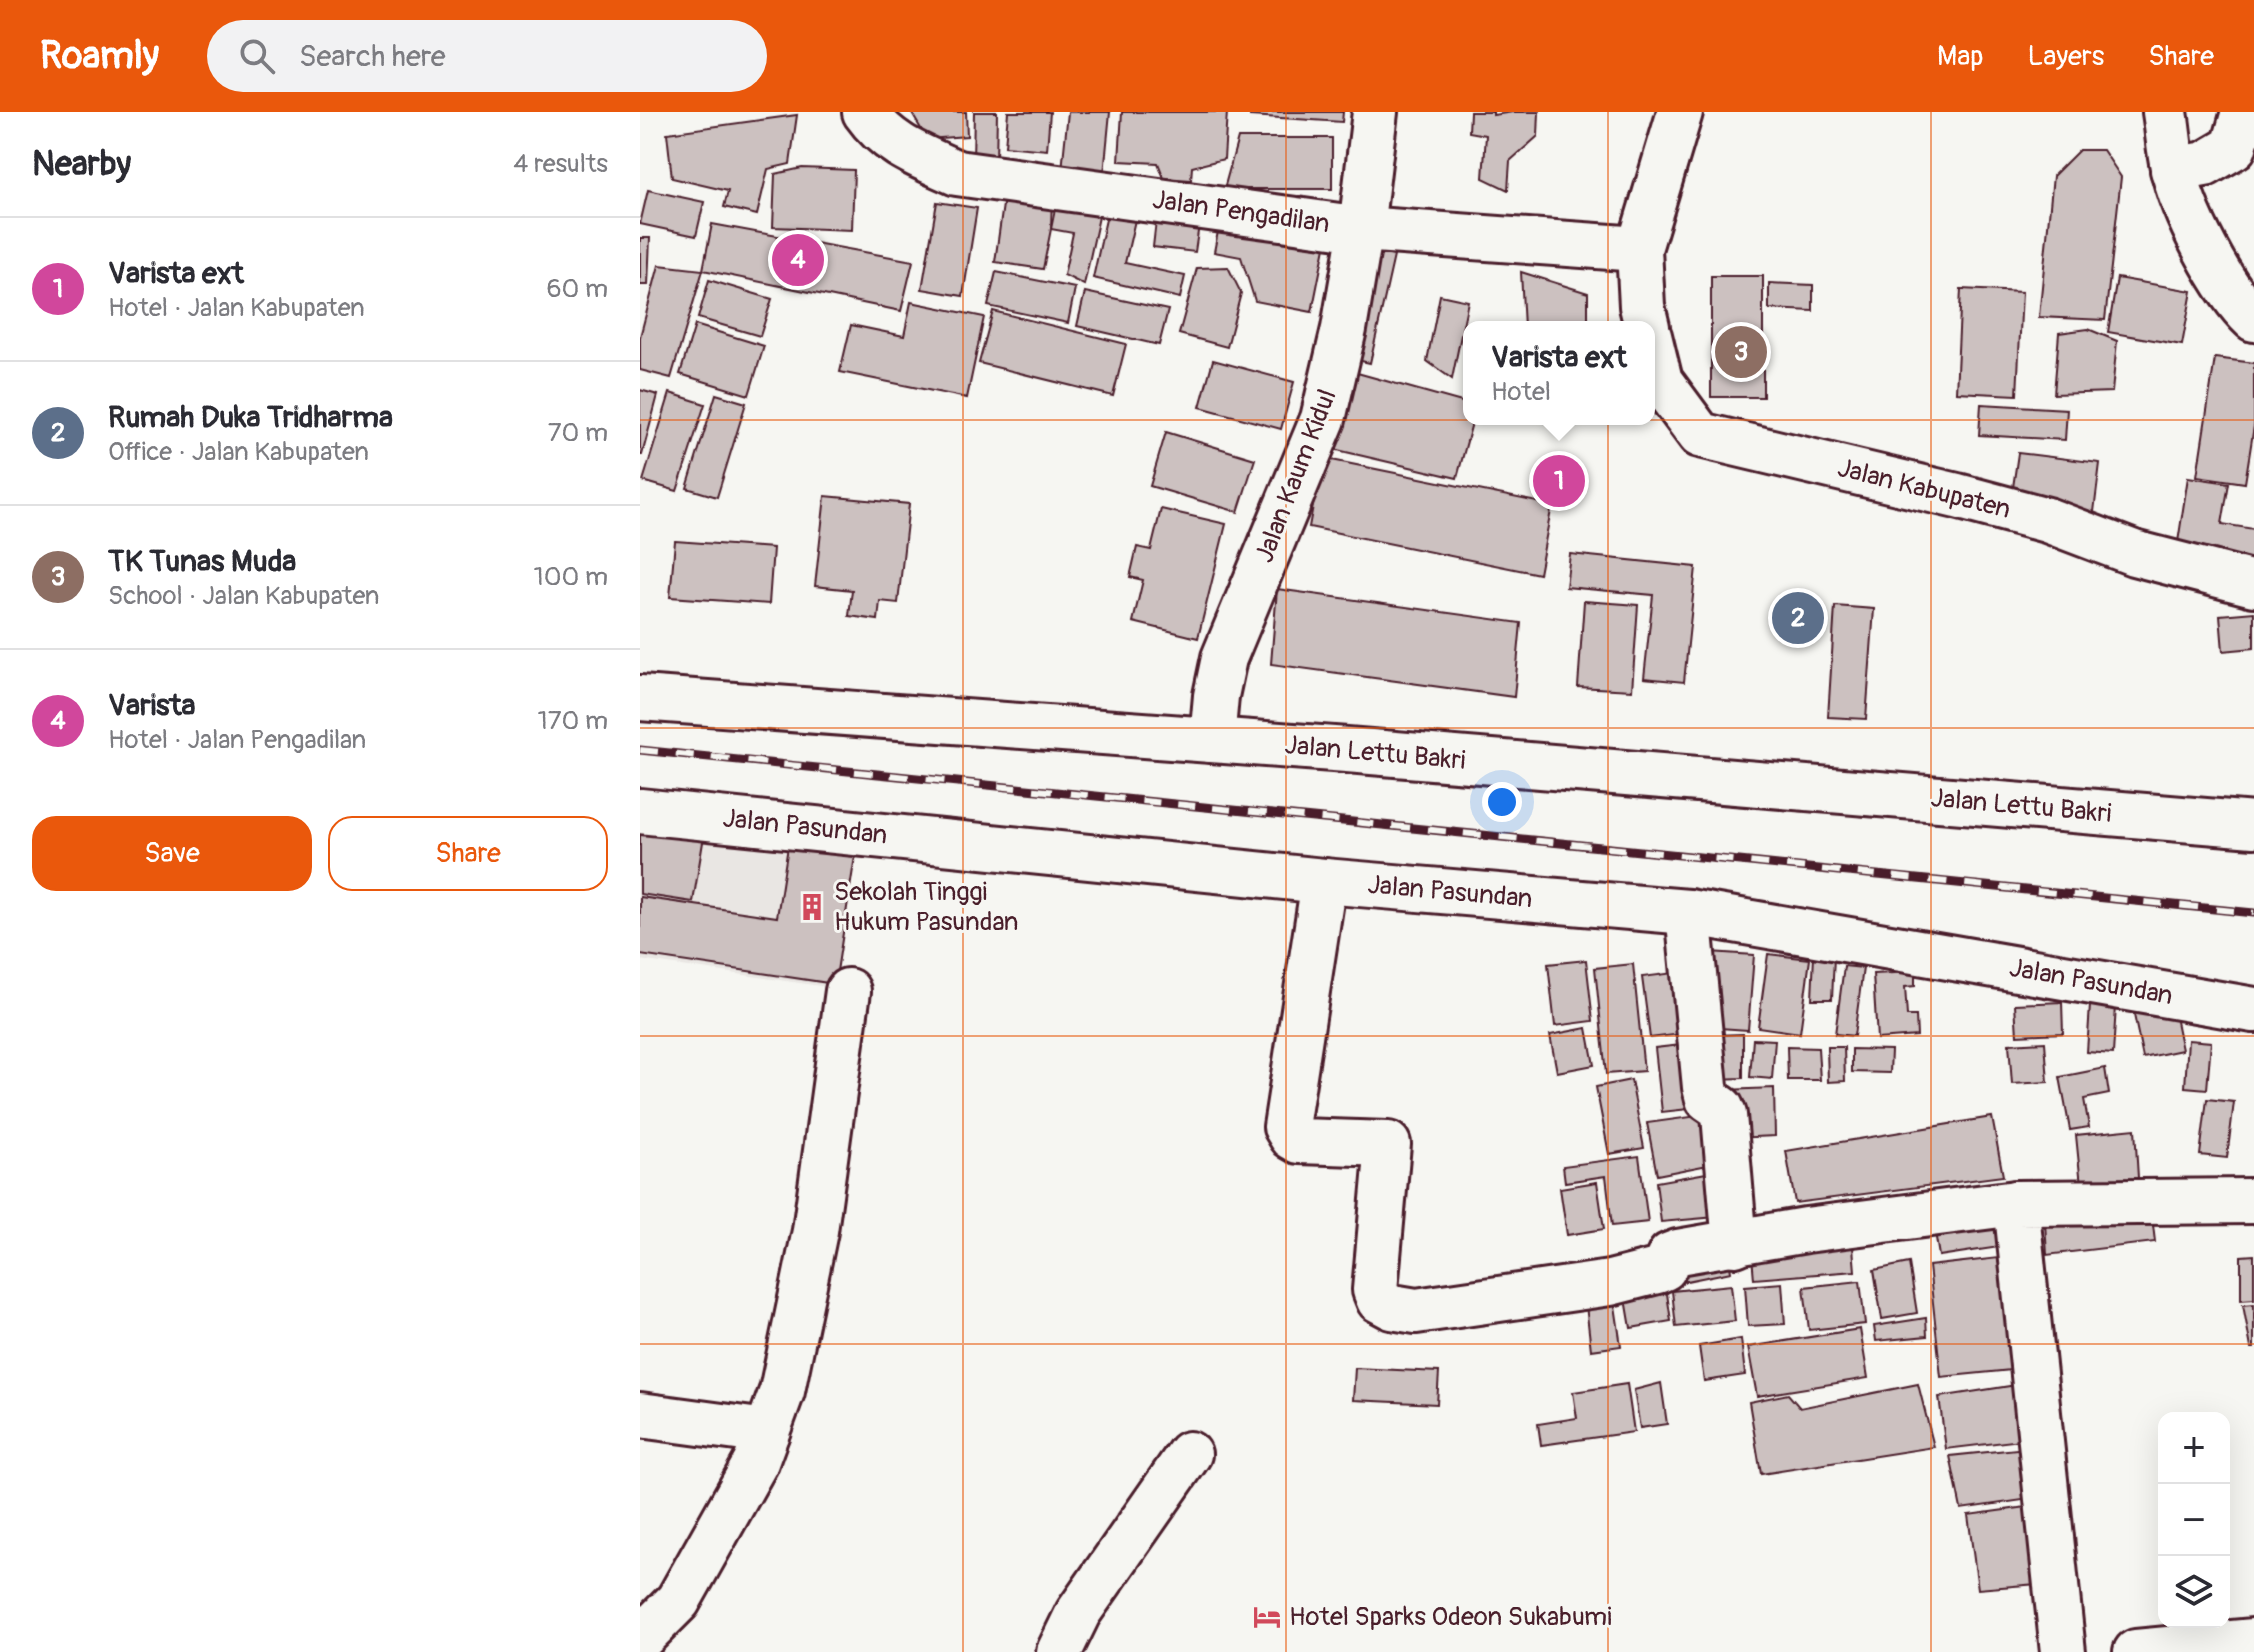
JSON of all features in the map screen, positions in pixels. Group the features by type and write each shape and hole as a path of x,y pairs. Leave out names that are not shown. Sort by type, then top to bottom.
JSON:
{"street":[{"name":"Jalan Pengadilan","path":"865,112 879,131 908,151 957,173 1361,229 1639,249"},
{"name":"Jalan Kaum Kidul","path":"1212,740 1216,696 1224,658 1323,419 1344,329 1361,229 1375,112"},
{"path":"1646,321 1639,249 1680,112"},
{"path":"2165,112 2173,170 2201,243 2243,309 2254,319"},
{"path":"2173,170 2205,164 2234,147 2244,112"},
{"name":"Jalan Kabupaten","path":"1655,361 1660,381 1700,435 2047,520 2134,553 2254,584"},
{"name":"Jalan Lettu Bakri","path":"640,698 1212,740 2254,825"},
{"name":"Jalan Pasundan","path":"640,811 1324,881 1688,912 2254,1010"},
{"path":"1324,881 1286,1127 1292,1137 1299,1141 1388,1144 1375,1290 1379,1300 1392,1307 1416,1311 1610,1283 1664,1268 1670,1255 1678,1252 1806,1230 2016,1203 2254,1201"},
{"path":"1688,912 1705,1087 1708,1099 1721,1108 1724,1115 1735,1244"},
{"path":"640,1639 678,1601 756,1462 782,1391 815,1231 848,991"},
{"path":"2016,1203 2063,1652"},
{"path":"640,1415 767,1432"},
{"path":"1059,1652 1078,1613 1189,1454"},
{"path":"2136,1652 2254,1641"}],"shaded area":[{"path":"640,818 855,849 835,988 640,960"}],"building":[{"path":"911,112 966,112 967,136 927,139"},
{"path":"974,112 997,112 996,162 973,161"},
{"path":"1008,112 1050,112 1047,150 1005,146"},
{"path":"1068,112 1110,112 1104,174 1062,170"},
{"path":"1122,112 1227,112 1224,159 1192,167 1191,180 1164,178 1158,163 1119,161"},
{"path":"1250,112 1343,112 1342,122 1250,116"},
{"path":"1470,112 1493,112 1493,115 1539,112 1538,136 1510,161 1508,190 1483,178 1486,135 1469,132"},
{"path":"797,115 790,164 768,169 757,215 724,207 728,191 672,178 667,133"},
{"path":"1238,138 1332,138 1332,189 1224,189"},
{"path":"2079,150 2103,150 2121,177 2105,320 2039,317 2053,176"},
{"path":"802,168 854,170 852,230 773,227 775,174"},
{"path":"648,190 704,202 696,236 640,224"},
{"path":"1005,190 1052,196 1051,229 1043,269 995,262"},
{"path":"1058,194 1102,203 1084,285 1064,275 1073,233 1051,229"},
{"path":"1110,201 1138,207 1125,263 1185,276 1180,298 1093,278"},
{"path":"937,202 977,208 963,296 922,289"},
{"path":"1157,212 1200,218 1195,252 1153,247"},
{"path":"1220,221 1326,242 1312,312 1255,301 1241,257 1214,252"},
{"path":"712,224 913,261 901,311 703,270"},
{"path":"640,238 650,238 648,285 640,285"},
{"path":"1371,251 1394,256 1370,363 1348,358"},
{"path":"659,265 703,270 671,378 640,370 640,337"},
{"path":"1228,267 1241,293 1227,347 1179,334 1197,268"},
{"path":"996,272 1075,288 1068,323 988,306"},
{"path":"1521,272 1588,293 1588,321 1524,321"},
{"path":"1711,276 1763,276 1763,397 1711,397"},
{"path":"2117,278 2192,291 2182,345 2108,332"},
{"path":"709,280 772,299 760,336 698,318"},
{"path":"1769,283 1813,285 1813,311 1769,309"},
{"path":"1961,289 2022,292 2017,395 1956,392"},
{"path":"1085,292 1168,310 1159,345 1077,326"},
{"path":"1440,295 1468,301 1452,379 1427,361"},
{"path":"911,302 984,317 967,398 840,372 851,325 904,336"},
{"path":"993,311 1126,344 1113,396 979,363"},
{"path":"695,325 764,346 749,395 680,374"},
{"path":"2088,329 2117,341 2112,392 2054,394 2059,333"},
{"path":"2215,358 2254,363 2254,426 2245,483 2197,476"},
{"path":"1213,360 1294,382 1281,429 1200,407"},
{"path":"1350,371 1463,402 1463,425 1471,425 1457,478 1333,449"},
{"path":"640,390 658,395 642,455 640,455"},
{"path":"670,393 705,404 677,491 643,481"},
{"path":"716,394 746,403 717,497 687,488"},
{"path":"1981,404 2067,409 2065,440 1979,435"},
{"path":"1166,432 1255,459 1238,512 1150,486"},
{"path":"2018,453 2100,463 2094,512 2011,501"},
{"path":"1322,458 1552,505 1539,574 1309,527"},
{"path":"2188,477 2229,483 2222,524 2254,529 2254,567 2176,555"},
{"path":"825,496 909,504 898,603 880,601 878,620 849,616 852,590 815,586"},
{"path":"1161,509 1226,524 1198,638 1133,622 1143,580 1130,577 1137,547 1151,550"},
{"path":"675,541 773,548 769,604 670,597"},
{"path":"1570,554 1696,567 1684,682 1644,678 1653,595 1566,587"},
{"path":"1277,589 1521,623 1514,697 1271,664"},
{"path":"1584,601 1638,605 1632,690 1578,687"},
{"path":"1835,606 1874,609 1866,719 1828,717"},
{"path":"2254,612 2254,648 2223,651 2220,615"},
{"path":"640,825 704,836 693,902 640,894"},
{"name":"Sekolah Tinggi Hukum Pasundan","path":"789,840 856,850 835,984 640,955 640,897 777,917"},
{"path":"1710,952 1754,955 1748,1030 1705,1027"},
{"path":"1768,954 1810,959 1800,1033 1758,1027"},
{"path":"1814,956 1834,957 1832,999 1812,999"},
{"path":"1586,960 1593,1021 1555,1026 1548,964"},
{"path":"1633,964 1644,1071 1606,1074 1595,968"},
{"path":"1844,966 1863,968 1854,1036 1835,1034"},
{"path":"1682,972 1690,1033 1650,1038 1642,977"},
{"path":"1915,972 1915,986 1905,987 1907,1016 1916,1016 1917,1036 1877,1039 1873,974"},
{"path":"2062,1002 2063,1033 2017,1035 2015,1004"},
{"path":"2172,1002 2182,1050 2143,1058 2133,1010"},
{"path":"2090,1005 2116,1006 2113,1054 2087,1052"},
{"path":"1587,1028 1594,1065 1557,1072 1550,1035"},
{"path":"1743,1034 1743,1078 1715,1079 1715,1035"},
{"path":"1753,1039 1775,1040 1772,1079 1750,1077"},
{"path":"2188,1040 2211,1042 2207,1089 2185,1087"},
{"path":"2045,1042 2048,1082 2012,1084 2009,1044"},
{"path":"1690,1044 1697,1108 1662,1112 1655,1048"},
{"path":"1787,1047 1818,1048 1820,1080 1788,1080"},
{"path":"1827,1047 1844,1047 1845,1081 1828,1082"},
{"path":"1852,1049 1891,1050 1890,1073 1852,1072"},
{"path":"2105,1068 2109,1094 2084,1099 2089,1127 2070,1130 2060,1077"},
{"path":"1631,1080 1644,1148 1609,1154 1596,1087"},
{"path":"1774,1088 1775,1136 1733,1138 1725,1090"},
{"path":"2207,1099 2234,1102 2227,1158 2200,1155"},
{"path":"1705,1115 1713,1164 1657,1175 1647,1123"},
{"path":"1992,1117 2003,1176 1795,1203 1786,1151"},
{"path":"2135,1129 2139,1194 2082,1195 2076,1135"},
{"path":"1639,1156 1648,1222 1612,1226 1606,1176 1565,1182 1563,1166"},
{"path":"1712,1172 1716,1217 1661,1222 1656,1182"},
{"path":"1597,1182 1604,1229 1567,1235 1560,1188"},
{"path":"2151,1208 2155,1242 2047,1255 2045,1222"},
{"path":"2002,1217 2006,1246 1939,1256 1934,1226"},
{"path":"1852,1235 1855,1271 1754,1279 1751,1244"},
{"path":"1728,1254 1731,1272 1672,1284 1669,1265"},
{"path":"2254,1255 2254,1299 2241,1300 2241,1256"},
{"path":"2007,1257 2021,1369 1941,1377 1929,1266"},
{"path":"1909,1263 1917,1313 1882,1319 1874,1270"},
{"path":"1665,1280 1671,1321 1631,1328 1624,1287"},
{"path":"1860,1281 1865,1324 1809,1330 1804,1287"},
{"path":"1782,1283 1785,1324 1748,1326 1745,1286"},
{"path":"1731,1285 1735,1321 1676,1327 1672,1291"},
{"path":"1613,1292 1621,1346 1591,1350 1585,1296"},
{"path":"2254,1304 2254,1348 2251,1348 2243,1305"},
{"path":"1926,1318 1927,1336 1876,1341 1874,1326"},
{"path":"1860,1329 1868,1378 1757,1396 1748,1347"},
{"path":"1741,1339 1745,1375 1704,1381 1699,1346"},
{"path":"1355,1368 1439,1372 1437,1404 1353,1400"},
{"path":"1661,1383 1667,1424 1640,1428 1634,1390"},
{"path":"1627,1384 1634,1432 1541,1445 1538,1424 1577,1418 1573,1392"},
{"path":"1918,1384 1934,1447 1761,1474 1749,1402 1788,1394 1800,1408"},
{"path":"2023,1384 2030,1439 1946,1449 1939,1397"},
{"path":"2026,1448 2030,1499 1961,1509 1950,1456"},
{"path":"2027,1507 2037,1584 1978,1589 1968,1515"}],"railway":[{"path":"640,750 2254,913"}],"place":[{"name":"Varista","path":"798,260"},
{"name":"TK Tunas Muda","path":"1741,352"},
{"name":"Varista ext","path":"1559,481"},
{"name":"Rumah Duka Tridharma","path":"1798,618"},
{"name":"Sekolah Tinggi Hukum Pasundan","path":"812,907"},
{"name":"Hotel Sparks Odeon Sukabumi","path":"1267,1617"}]}
